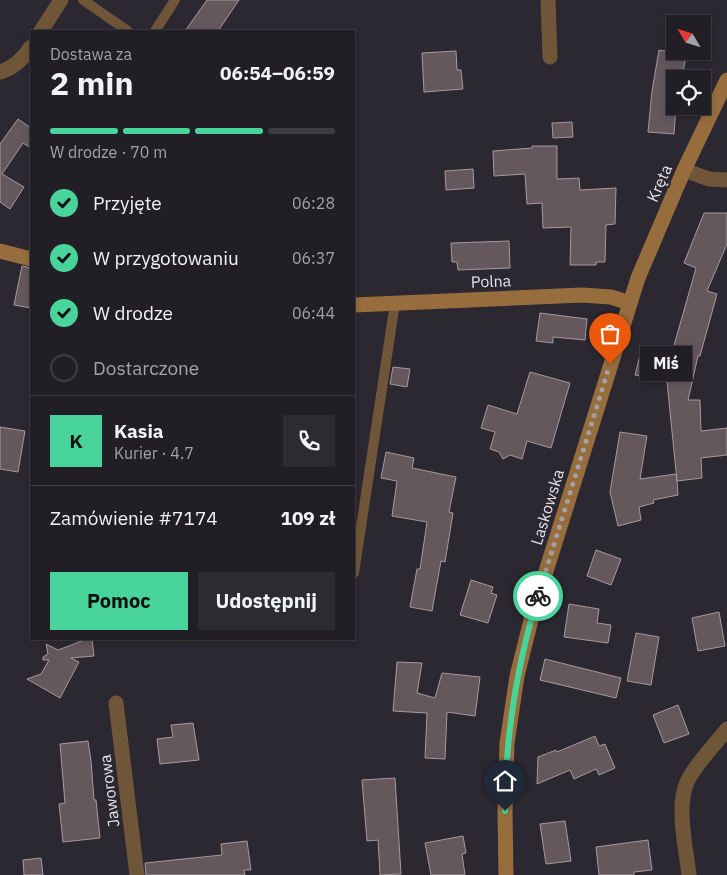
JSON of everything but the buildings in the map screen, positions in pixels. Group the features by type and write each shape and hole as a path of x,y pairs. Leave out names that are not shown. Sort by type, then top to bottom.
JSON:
{"street":[{"path":"42,30 61,0"},
{"path":"548,0 550,57"},
{"path":"0,72 9,70 24,58 30,48"},
{"name":"Kręta","path":"630,303 646,257 684,170 727,80"},
{"path":"684,170 704,178 727,180"},
{"path":"0,251 30,259"},
{"name":"Polna","path":"355,305 593,295 630,303"},
{"name":"Laskowska","path":"506,875 504,833 506,765 510,720 518,669 537,597 630,303"},
{"name":"Jaworowa","path":"116,703 137,875"},
{"path":"689,875 681,805 684,792 696,768 727,729"}],"lane":[{"path":"83,0 127,30"},
{"path":"156,30 175,0"},
{"path":"355,566 395,303"}],"way so far":[{"path":"538,596 610,364"}],"place":[{"name":"Miś","path":"610,364"}],"route":[{"path":"505,811 507,743 513,698 521,655 538,596"}]}
